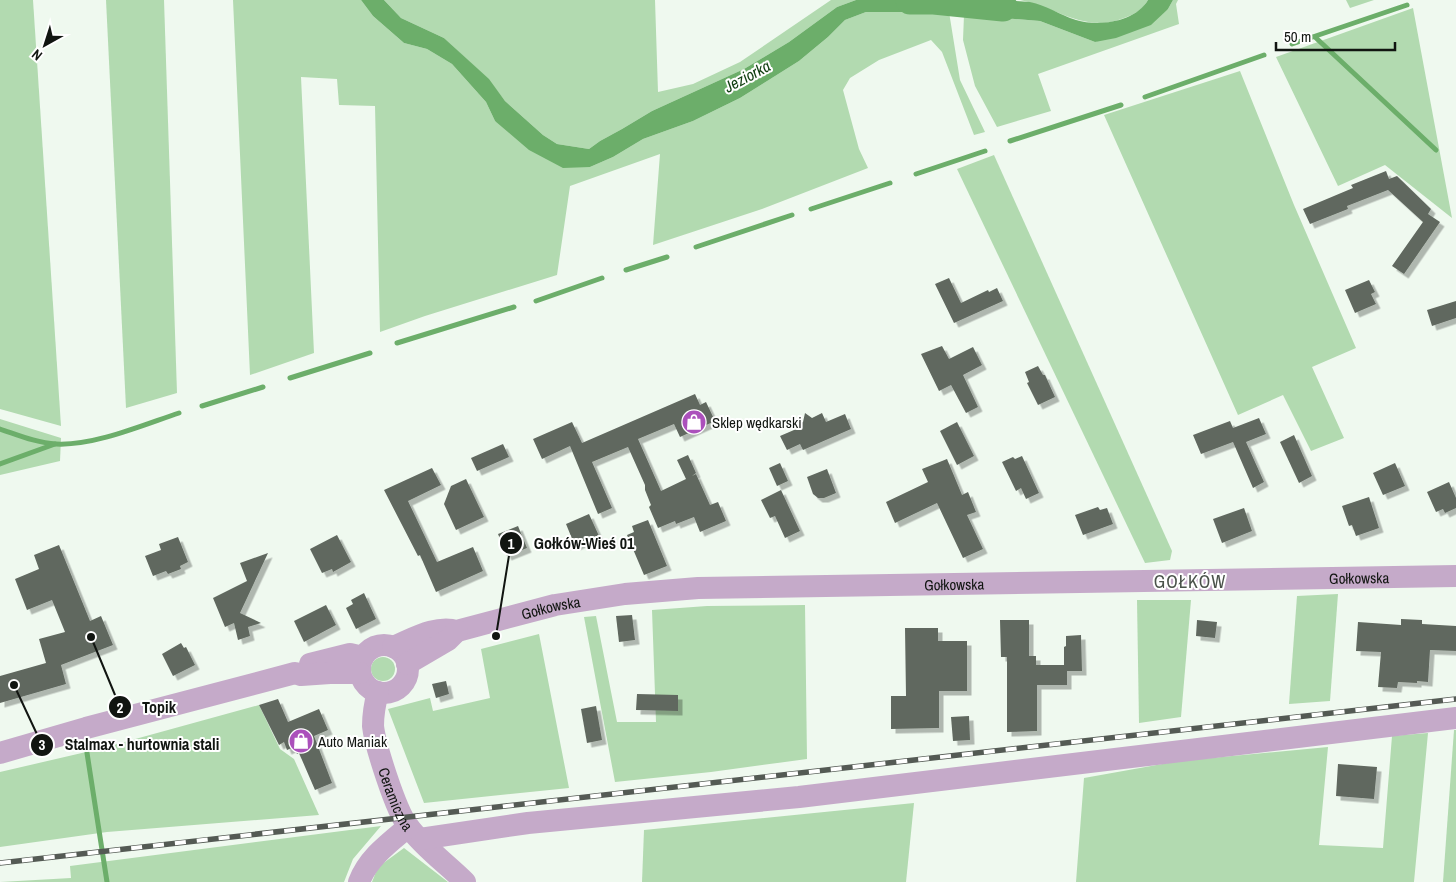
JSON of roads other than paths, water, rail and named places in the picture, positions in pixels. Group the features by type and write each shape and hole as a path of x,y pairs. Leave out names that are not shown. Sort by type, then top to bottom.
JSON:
{"street":[{"name":"Gołkowska","path":"393,647 434,631 445,629 457,631 555,605 625,594 698,588 1456,576"},
{"name":"Gołkowska","path":"407,664 448,640 457,631"},
{"path":"384,645 393,647 404,657 407,664 405,680 393,691 386,693 378,692 370,689 364,683 362,665 370,649 384,645"},
{"path":"0,753 86,728 295,673 301,675 330,672 362,665"},
{"name":"Ceramiczna","path":"378,692 374,708 374,735 400,812 414,833 465,882"},
{"path":"359,882 362,873 372,859 414,833 799,797 1456,718"}],"water":[{"path":"361,0 384,0 401,18 444,38 489,79 505,101 543,135 557,144 589,149 652,111 744,69 789,42 837,7 856,0 950,0 949,12 866,12 845,20 799,61 740,98 693,121 643,139 613,157 590,167 563,168 529,150 495,121 486,102 452,64 427,49 404,43 373,16"},
{"path":"965,0 1030,2 1042,5 1076,20 1105,23 1126,18 1142,7 1148,0 1173,0 1168,9 1151,25 1116,38 1095,42 1040,21 964,15"}],"waterway":[{"name":"Jeziorka","path":"910,0 934,0 1003,7"},
{"path":"1292,44 1407,5"},
{"path":"1315,37 1436,150"},
{"path":"1145,97 1264,55"},
{"path":"1010,141 1121,105"},
{"path":"916,174 985,151"},
{"path":"811,209 890,183"},
{"path":"696,247 792,215"},
{"path":"626,270 667,257"},
{"path":"536,301 602,278"},
{"path":"397,343 514,307"},
{"path":"290,378 370,353"},
{"path":"202,406 263,387"},
{"path":"0,429 42,442 71,444 118,434 179,413"},
{"path":"0,464 55,444"},
{"path":"87,753 107,882"}],"railway":[{"path":"0,863 1456,699"}],"place":[{"name":"Sklep wędkarski","path":"694,422"},
{"name":"Gołków-Wieś 01","path":"496,636"},
{"name":"Topik","path":"91,637"},
{"name":"Stalmax - hurtownia stali","path":"14,685"},
{"name":"Auto Maniak","path":"301,741"}],"district":[{"name":"GOŁKÓW","path":"1190,581"}]}
